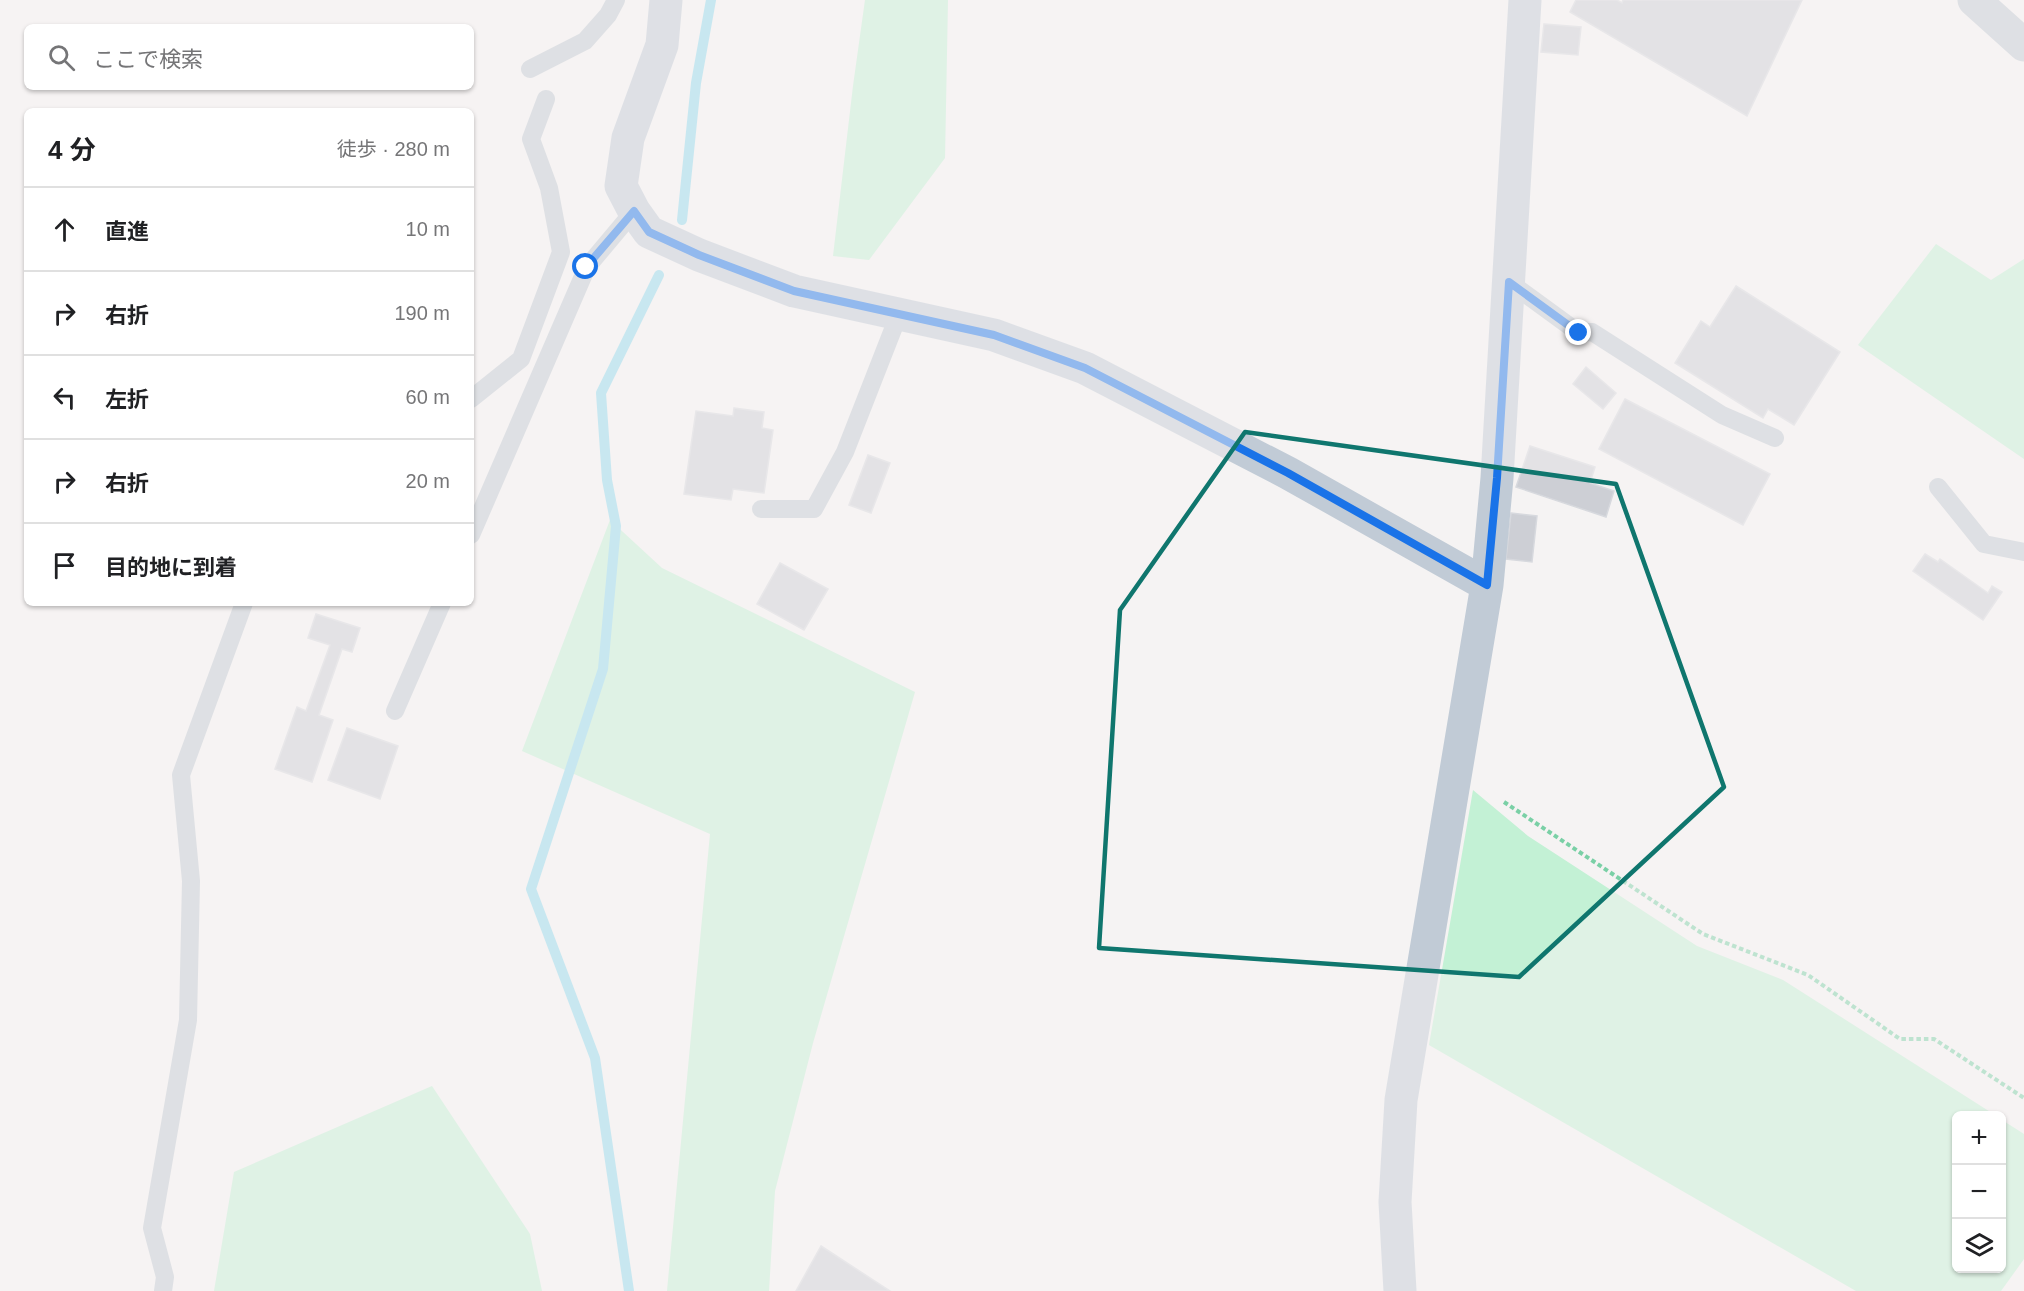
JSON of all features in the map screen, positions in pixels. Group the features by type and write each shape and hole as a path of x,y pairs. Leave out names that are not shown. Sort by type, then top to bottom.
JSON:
{"street":[{"path":"666,0 662,45 628,138 621,186 634,211 649,232 699,255 794,291 994,335 1085,368 1288,473 1487,585"},
{"path":"1400,1291 1395,1202 1401,1100 1487,585 1497,478 1525,0"},
{"path":"1974,0 2024,45"}],"lane":[{"path":"530,69 585,41 608,15 615,0"},
{"path":"474,397 521,359 561,252 549,188 531,139 546,99"},
{"path":"474,528 586,267 634,211"},
{"path":"1509,282 1579,333 1592,332 1722,415 1775,438"},
{"path":"761,509 814,509 845,452 899,314"},
{"path":"1938,487 1984,544 2024,552"},
{"path":"163,1291 165,1277 152,1228 188,1020 191,881 181,775 242,606"},
{"path":"395,711 441,606"}],"path":[{"path":"1504,802 1703,934 1808,975 1900,1040 1934,1039 2024,1098"}],"highlighted area":[{"path":"1245,432 1616,484 1724,787 1519,977 1099,948 1120,610"}],"green space":[{"path":"865,0 948,0 945,158 869,260 833,256"},
{"path":"1936,244 1991,280 2024,259 2024,459 1858,345"},
{"path":"610,520 662,568 915,692 813,1043 775,1191 769,1291 667,1291 710,834 522,751"},
{"path":"1473,790 1528,836 1697,946 1783,980 1989,1111 1952,1111 1952,1273 2006,1273 2006,1123 2024,1134 2024,1259 2001,1291 1856,1291 1429,1045"},
{"path":"432,1086 530,1234 542,1291 214,1291 234,1172"}],"building":[{"path":"1576,0 1617,0 1622,3 1623,0 1802,0 1747,116 1570,12"},
{"path":"1544,24 1581,27 1578,55 1541,52"},
{"path":"1736,286 1840,352 1794,425 1768,409 1763,418 1675,363 1701,321 1710,327"},
{"path":"1586,367 1616,393 1603,409 1573,384"},
{"path":"1625,399 1770,474 1743,525 1599,449"},
{"path":"734,408 764,412 762,428 773,430 764,493 733,489 731,500 684,494 696,411 733,416"},
{"path":"1530,446 1595,467 1590,483 1614,491 1606,517 1516,487"},
{"path":"868,455 890,463 871,513 849,505"},
{"path":"1511,513 1537,516 1532,562 1506,559"},
{"path":"1925,554 1938,562 1940,559 1988,593 1992,586 2002,592 1983,620 1913,571"},
{"path":"780,563 828,589 804,630 757,604"},
{"path":"316,614 360,628 352,652 342,649 319,715 333,720 312,782 275,769 297,707 306,711 330,645 308,638"},
{"path":"347,728 398,746 380,799 328,780"},
{"path":"821,1246 890,1291 796,1291"}],"waterway":[{"path":"682,220 696,83 711,0"},
{"path":"629,1291 595,1058 531,889 603,669 616,526 607,480 601,393 659,275"}],"route":[{"path":"586,267 634,211 649,232 699,255 794,291 994,335 1085,368 1288,473 1487,585 1497,478 1509,282 1579,333"}]}
